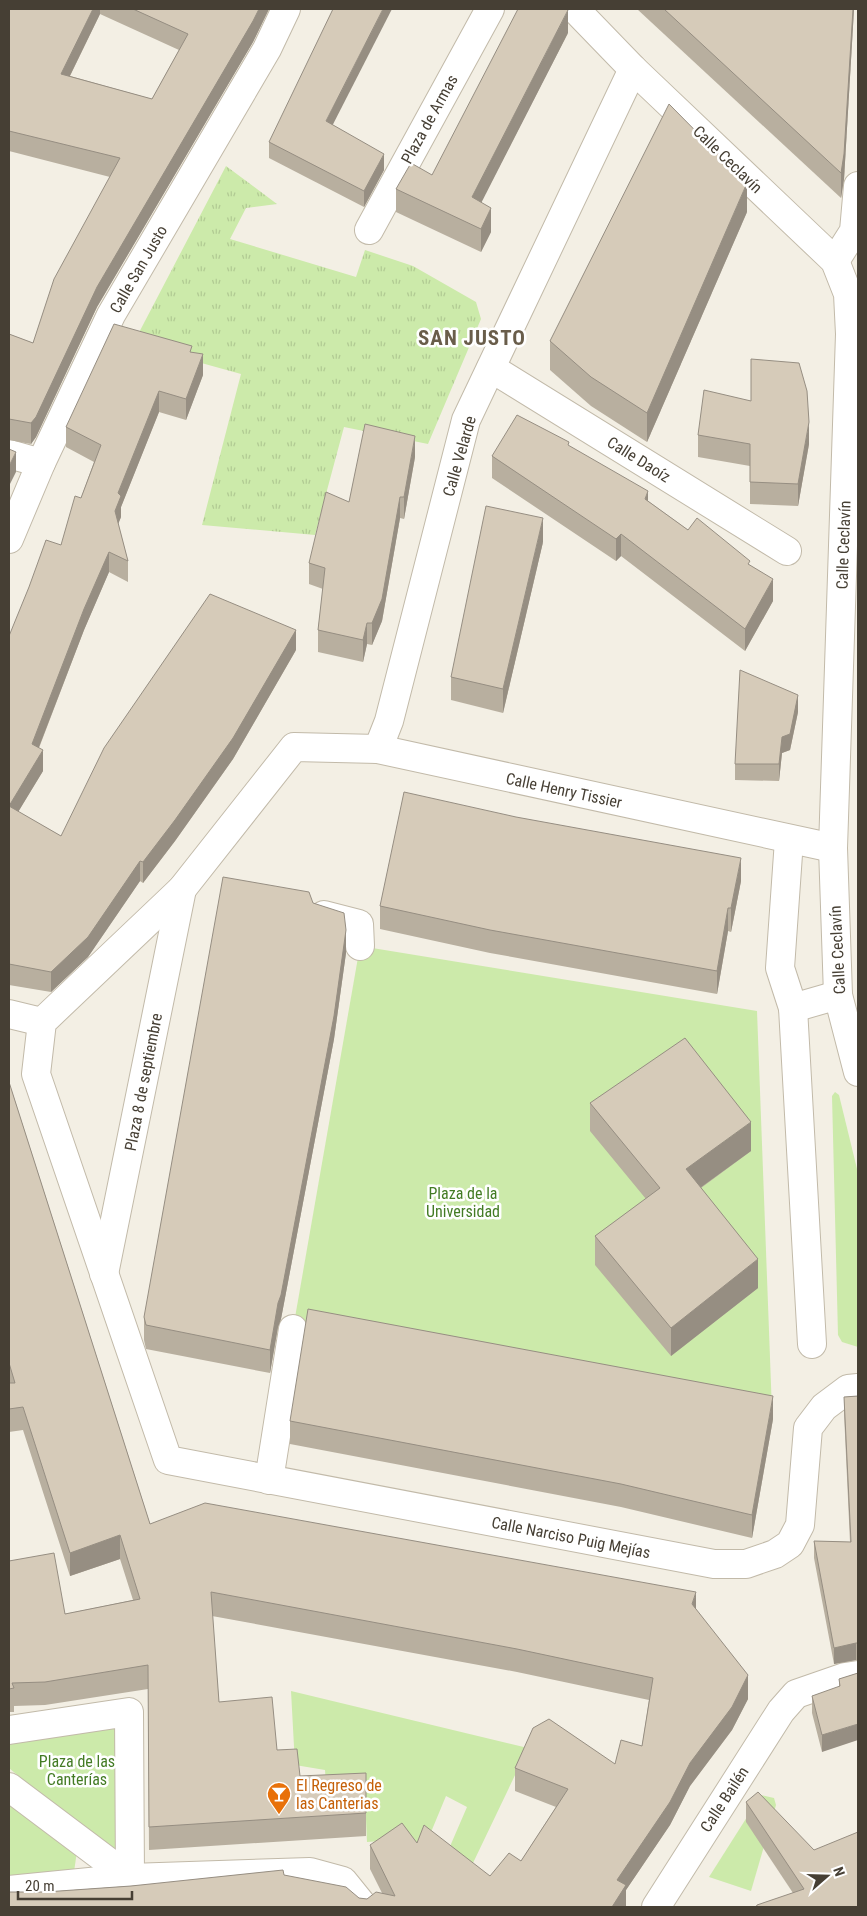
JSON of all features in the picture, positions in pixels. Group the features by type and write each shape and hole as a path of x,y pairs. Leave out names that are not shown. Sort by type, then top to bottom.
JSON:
{"street":[{"name":"Calle San Justo","path":"9,539 41,463 111,315 267,49 286,9"},
{"name":"Plaza de Armas","path":"368,230 490,9"},
{"name":"Calle Ceclavín","path":"575,9 633,69 835,261 848,294 850,334 833,848 838,996 858,1072"},
{"name":"Calle Velarde","path":"378,749 389,721 466,420 633,69"},
{"path":"835,261 854,231 858,186"},
{"name":"Calle Daoíz","path":"491,368 787,551"},
{"path":"9,454 41,463"},
{"name":"Calle Henry Tissier","path":"294,747 378,749 789,840 833,848"},
{"name":"Plaza 8 de septiembre","path":"42,1022 182,889 294,747"},
{"path":"789,840 780,968 793,1008 812,1344"},
{"name":"Plaza 8 de septiembre","path":"104,1276 182,889"},
{"path":"324,914 359,924 360,946"},
{"path":"793,1008 838,996"},
{"path":"9,1014 42,1022 36,1074 104,1276"},
{"name":"Calle Narciso Puig Mejías","path":"104,1276 168,1460 714,1564 746,1564 775,1554 790,1544 800,1525 808,1428 824,1407 848,1389 858,1388"},
{"path":"269,1480 293,1329"},
{"name":"Calle Bailén","path":"656,1907 780,1712 796,1694 844,1677 858,1675"},
{"path":"9,1730 129,1712 130,1878"},
{"path":"9,1787 130,1878"},
{"path":"9,1890 130,1878 310,1872 344,1881 364,1907"}],"green space":[{"path":"226,166 277,204 246,208 230,239 356,277 365,250 413,266 476,302 481,319 428,444 344,427 315,535 202,525 241,374 133,344"},
{"name":"Plaza de la Universidad","path":"360,946 757,1011 772,1411 293,1329"},
{"path":"835,1092 839,1095 858,1173 858,1347 842,1342 838,1335 832,1096"},
{"path":"291,1691 528,1748 473,1863 448,1851 467,1807 446,1796 419,1861 411,1839 367,1842 365,1796 327,1798 325,1770 295,1765"},
{"name":"Plaza de las Canterías","path":"119,1722 123,1864 9,1768 9,1737"},
{"path":"761,1795 774,1798 776,1805 751,1891 709,1877"},
{"name":"Plaza de las Canterías","path":"9,1803 77,1851 73,1879 9,1884"}],"building":[{"path":"9,9 93,9 61,74 152,99 188,34 133,9 259,9 97,287 36,417 31,423 9,419 9,334 33,343 54,279 120,158 9,131"},
{"path":"333,9 383,9 326,121 384,154 364,191 269,142"},
{"path":"518,9 568,10 472,197 491,208 481,229 396,189 411,163 432,175"},
{"path":"664,9 853,9 844,154 841,173"},
{"path":"669,104 747,183 647,413 591,377 550,341"},
{"path":"114,324 192,346 190,352 203,354 186,399 159,391 118,493 121,496 115,511 128,561 109,552 84,609 32,744 43,750 9,806 9,636 46,540 61,545 75,496 81,498 101,445 66,427"},
{"path":"751,359 799,363 807,391 809,422 798,484 750,482 750,444 698,435 704,390 751,401"},
{"path":"517,415 569,442 568,445 648,491 645,499 688,530 697,518 750,561 748,564 773,579 745,629 621,534 616,539 492,456"},
{"path":"365,424 415,436 404,497 400,497 382,599 372,623 367,623 363,640 318,630 325,568 309,563 326,492 349,502"},
{"path":"9,449 16,452 9,466"},
{"path":"486,506 543,518 503,689 451,677"},
{"path":"210,594 296,630 233,738 175,820 143,862 140,861 88,937 51,972 9,964 9,806 61,836 104,748"},
{"path":"740,670 798,695 790,734 782,737 779,764 735,764"},
{"path":"404,792 516,817 741,858 731,908 728,908 717,971 490,930 380,906"},
{"path":"223,877 309,892 313,903 344,913 346,930 334,1016 270,1350 146,1325 144,1317"},
{"path":"685,1038 751,1122 686,1169 758,1259 671,1328 595,1236 660,1188 590,1103"},
{"path":"9,1082 150,1524 205,1503 696,1592 692,1604 748,1675 732,1707 690,1763 670,1802 617,1880 626,1885 612,1907 9,1907 9,1892 45,1892 131,1886 283,1870 284,1875 346,1887 359,1898 367,1899 376,1892 395,1896 370,1845 402,1823 417,1843 424,1825 490,1876 509,1853 521,1861 568,1789 515,1768 533,1728 549,1719 615,1764 621,1740 642,1746 653,1678 517,1649 211,1592 219,1702 272,1697 277,1750 297,1749 300,1776 366,1773 366,1813 149,1827 148,1665 45,1682 12,1683 14,1688 9,1689 9,1561 54,1553 65,1614 140,1599 120,1535 70,1553 23,1407 9,1409 9,1383 15,1383 9,1363"},
{"path":"308,1309 773,1396 752,1515 621,1484 290,1421"},
{"path":"858,1396 858,1643 834,1648 814,1541 851,1542 844,1397"},
{"path":"858,1673 858,1724 822,1735 812,1696 840,1686 839,1679"},
{"path":"758,1792 814,1850 858,1832 858,1907 756,1907 757,1905 804,1889 746,1802"}],"place":[{"name":"El Regreso de las Canterias","path":"279,1815"}],"district":[{"name":"SAN JUSTO","path":"472,338"}]}
